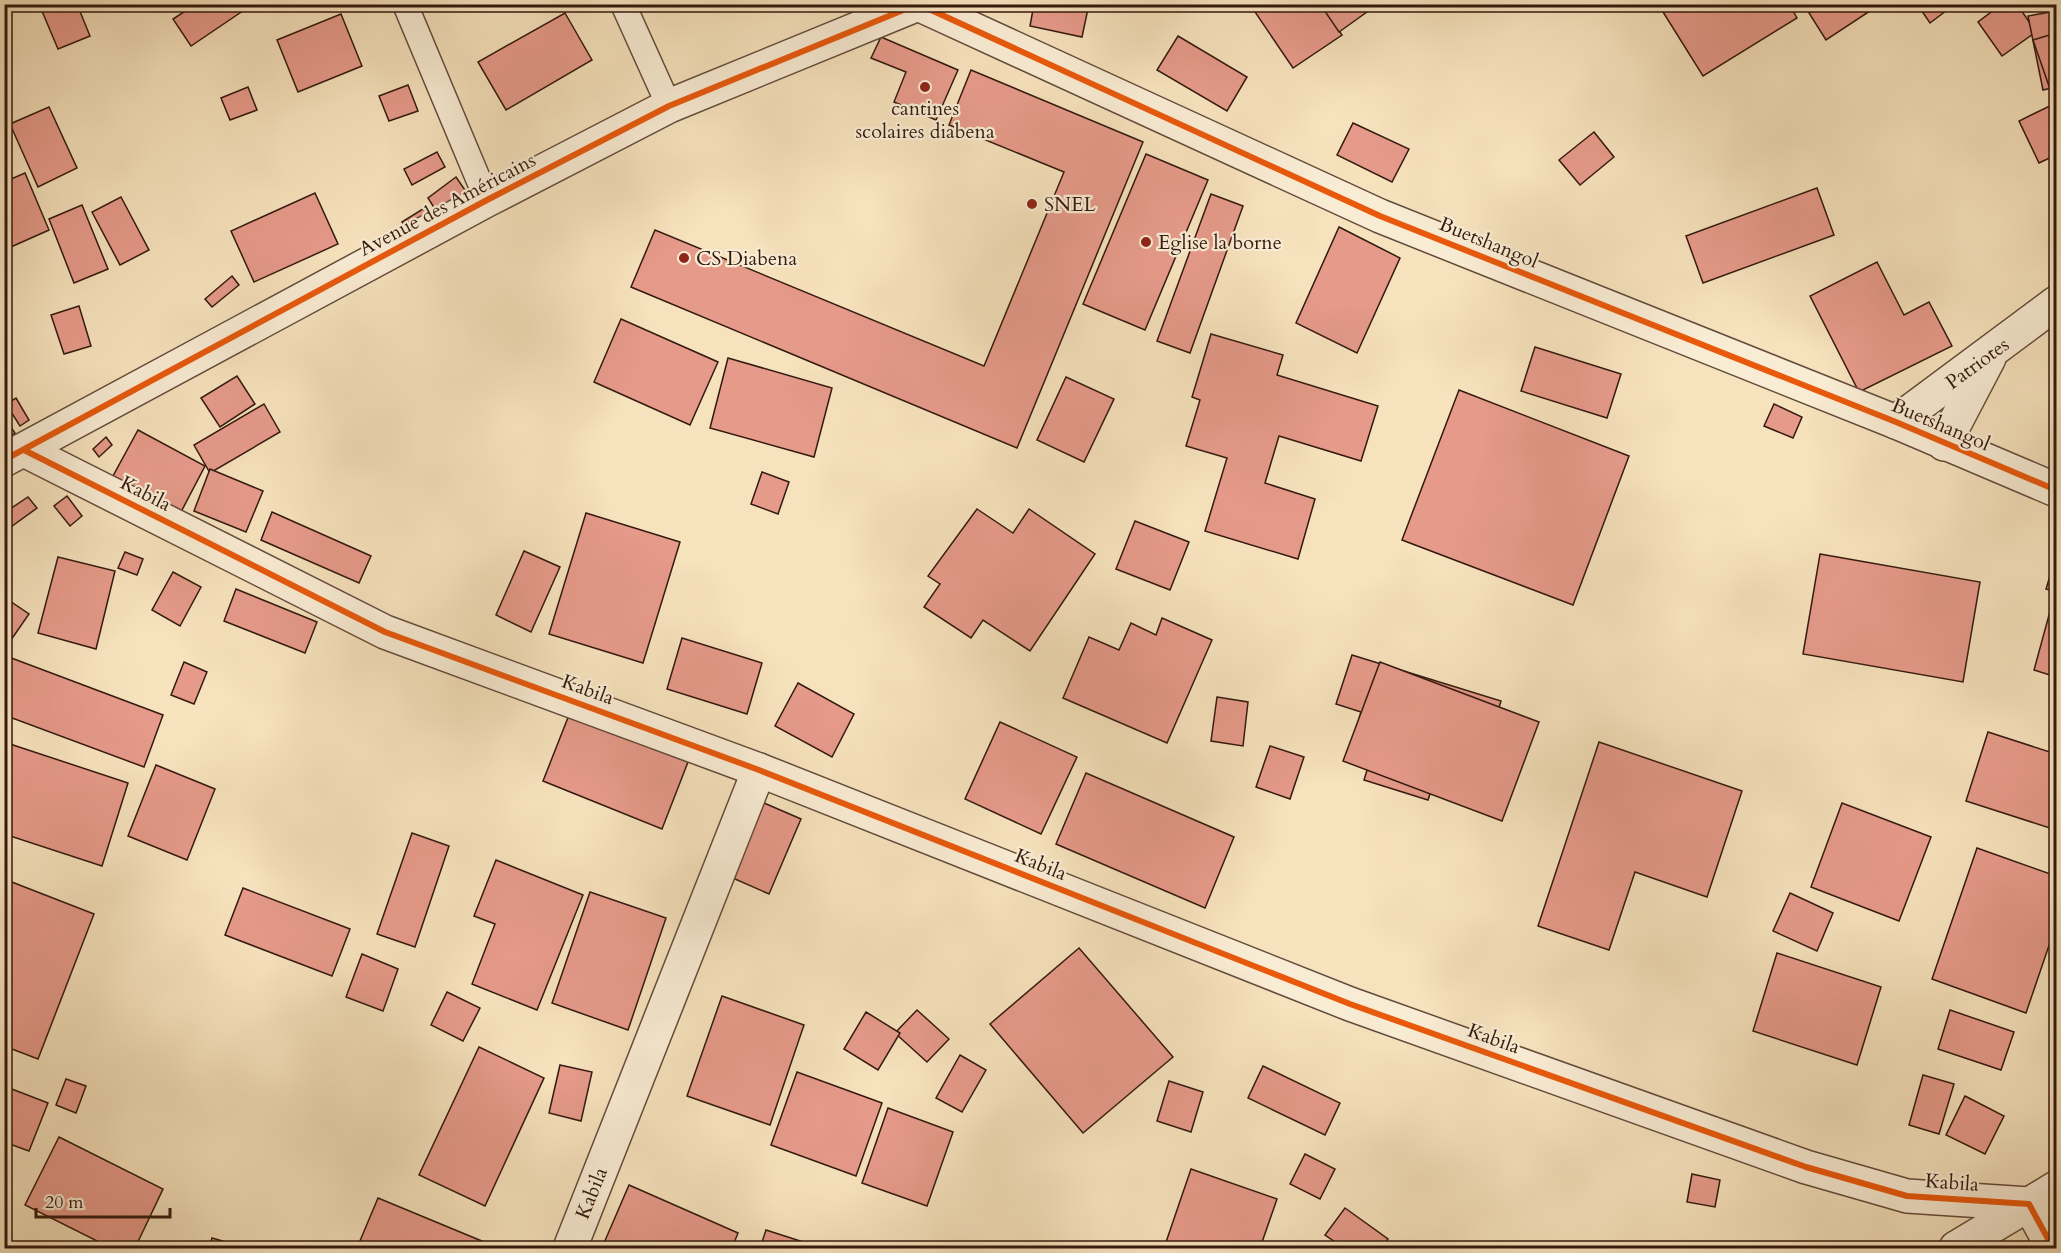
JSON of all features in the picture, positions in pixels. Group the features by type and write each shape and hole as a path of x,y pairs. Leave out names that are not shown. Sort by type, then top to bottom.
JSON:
{"street":[{"name":"Avenue des Américains","path":"14,455 487,200 669,106 918,4"},
{"name":"Buetshangol","path":"918,4 1380,216 1896,422 2056,490"},
{"name":"Patriotes","path":"1896,422 2056,303"},
{"path":"1944,444 1993,351"},
{"name":"Kabila","path":"14,455 385,632 759,770 1350,1004 1806,1167 1907,1196 2029,1204"},
{"name":"Kabila","path":"570,1248 759,770"},
{"path":"1956,1248 2056,1188"},
{"path":"2029,1204 2053,1248"}],"lane":[{"path":"405,4 487,200"},
{"path":"623,4 669,106"}],"building":[{"path":"39,4 77,4 90,36 58,49"},
{"path":"196,4 253,4 191,46 173,19"},
{"path":"676,4 693,4 680,11"},
{"path":"1034,4 1089,4 1082,37 1030,26"},
{"path":"1254,4 1321,4 1342,35 1293,68 1251,6"},
{"path":"1320,4 1378,4 1339,32"},
{"path":"1658,4 1789,4 1797,18 1703,76"},
{"path":"1822,4 1866,4 1870,11 1826,40 1809,13"},
{"path":"1917,4 1955,4 1930,23"},
{"path":"2002,4 2017,4 2036,32 2002,56 1978,22"},
{"path":"2048,4 2056,4 2056,15 2052,17"},
{"path":"2056,11 2056,87 2043,90 2028,16"},
{"path":"565,13 592,60 506,110 478,62"},
{"path":"341,14 362,66 298,92 277,40"},
{"path":"2056,33 2056,86 2050,89 2033,40"},
{"path":"1178,36 1247,77 1227,111 1157,70"},
{"name":"cantines scolaires diabena","path":"881,37 958,70 936,120 894,102 906,72 871,58"},
{"name":"CS Diabena","path":"971,70 1143,142 1017,448 631,287 655,230 984,366 1064,172 949,125"},
{"path":"408,85 418,111 389,121 379,96"},
{"path":"248,87 257,110 230,120 221,98"},
{"path":"2056,103 2056,155 2039,163 2019,121"},
{"path":"49,107 77,168 38,187 10,124"},
{"path":"1353,123 1409,149 1392,182 1337,155"},
{"path":"1594,132 1614,157 1580,185 1559,160"},
{"path":"437,152 445,167 412,185 404,169"},
{"name":"Eglise la borne","path":"1146,154 1208,180 1145,330 1083,304"},
{"path":"25,173 49,230 4,250 4,182"},
{"path":"456,177 467,193 438,214 428,198"},
{"path":"1817,188 1834,235 1703,283 1686,236"},
{"path":"315,193 338,244 254,282 231,231"},
{"path":"1211,194 1243,206 1190,353 1157,341"},
{"path":"121,197 149,250 120,265 92,212"},
{"path":"82,205 108,269 74,283 49,219"},
{"path":"426,207 435,220 412,235 402,222"},
{"path":"1339,227 1400,258 1357,353 1296,323"},
{"path":"1877,262 1904,315 1929,302 1952,346 1859,392 1810,296"},
{"path":"232,276 239,285 212,307 205,299"},
{"path":"79,306 91,346 64,354 51,315"},
{"path":"621,319 718,362 690,425 594,382"},
{"path":"1211,334 1283,355 1277,375 1378,406 1361,461 1279,436 1265,483 1315,499 1298,559 1205,531 1227,458 1186,446 1200,400 1192,397"},
{"path":"1535,347 1621,374 1607,418 1521,391"},
{"path":"728,358 832,388 814,457 710,428"},
{"path":"237,376 255,404 220,427 201,398"},
{"path":"1066,377 1114,399 1084,462 1037,440"},
{"path":"1459,390 1629,456 1573,605 1402,540"},
{"path":"16,398 29,420 20,426 6,404"},
{"path":"264,404 280,432 210,473 194,445"},
{"path":"1774,404 1802,417 1793,438 1764,426"},
{"path":"4,417 15,433 4,441"},
{"path":"138,430 205,466 181,512 113,476"},
{"path":"106,437 112,445 99,457 93,449"},
{"path":"210,469 263,491 246,532 194,511"},
{"path":"762,472 789,482 778,514 751,504"},
{"path":"67,496 82,516 70,526 54,506"},
{"path":"28,497 37,508 8,529 4,525 4,513"},
{"path":"977,509 1013,533 1029,509 1095,554 1030,651 983,620 971,638 924,607 940,584 928,576"},
{"path":"272,512 371,556 359,583 261,540"},
{"path":"586,513 680,542 643,663 549,634"},
{"path":"1135,521 1189,542 1170,590 1116,569"},
{"path":"524,551 560,567 531,632 496,615"},
{"path":"125,552 143,559 137,575 118,568"},
{"path":"1820,554 1980,582 1963,682 1803,654"},
{"path":"2056,556 2056,592 2046,589"},
{"path":"58,557 115,571 96,649 38,633"},
{"path":"173,572 201,587 180,626 152,610"},
{"path":"236,589 317,622 305,653 224,621"},
{"path":"4,597 29,614 4,650"},
{"path":"2052,604 2056,606 2056,677 2034,670"},
{"path":"1162,618 1212,640 1167,743 1063,698 1089,637 1119,650 1131,623 1156,635"},
{"path":"682,638 762,663 747,714 667,689"},
{"path":"1352,655 1501,701 1474,790 1435,779 1428,800 1364,780 1371,757 1349,751 1361,712 1336,704"},
{"path":"6,656 163,715 144,767 4,715"},
{"path":"184,662 207,672 194,704 171,695"},
{"path":"1380,662 1539,722 1502,821 1343,761"},
{"path":"798,683 854,714 832,757 775,726"},
{"path":"1217,697 1248,702 1243,746 1211,741"},
{"path":"569,715 688,762 662,829 543,781"},
{"path":"1000,722 1077,757 1041,834 965,799"},
{"path":"1988,732 2056,754 2056,830 1966,801"},
{"path":"4,742 128,783 102,866 4,834"},
{"path":"1599,742 1742,791 1707,897 1635,872 1609,950 1538,926"},
{"path":"1270,746 1304,757 1290,799 1256,787"},
{"path":"156,765 215,789 187,860 128,836"},
{"path":"1086,773 1234,837 1205,908 1056,844"},
{"path":"757,800 801,819 769,894 726,875"},
{"path":"1842,803 1931,837 1899,921 1811,887"},
{"path":"412,833 449,846 415,947 377,934"},
{"path":"1977,848 2056,876 2056,925 2026,1013 1932,979"},
{"path":"496,860 583,895 537,1010 472,984 495,924 474,916"},
{"path":"4,879 94,914 38,1059 4,1046"},
{"path":"243,888 350,929 332,976 225,935"},
{"path":"590,892 666,918 628,1030 552,1003"},
{"path":"1790,893 1833,913 1817,951 1773,931"},
{"path":"1079,948 1173,1057 1083,1133 990,1024"},
{"path":"1777,953 1881,987 1857,1065 1753,1031"},
{"path":"362,954 398,969 383,1011 346,997"},
{"path":"2056,990 2056,1012 2050,1010"},
{"path":"447,992 480,1008 463,1041 431,1025"},
{"path":"722,996 804,1025 770,1125 687,1096"},
{"path":"917,1010 949,1039 927,1062 895,1033"},
{"path":"1950,1010 2014,1032 2001,1070 1938,1049"},
{"path":"866,1012 900,1033 878,1070 844,1049"},
{"path":"479,1047 544,1078 485,1206 419,1175"},
{"path":"960,1055 986,1070 962,1112 936,1098"},
{"path":"560,1065 592,1072 581,1121 549,1113"},
{"path":"1263,1066 1340,1103 1325,1135 1248,1098"},
{"path":"797,1072 882,1103 856,1176 771,1145"},
{"path":"1923,1075 1954,1084 1939,1134 1909,1125"},
{"path":"66,1079 86,1086 76,1113 56,1105"},
{"path":"1169,1081 1203,1092 1191,1132 1157,1121"},
{"path":"4,1086 48,1103 29,1151 4,1142"},
{"path":"1965,1096 2004,1116 1985,1154 1946,1135"},
{"path":"888,1108 953,1132 927,1206 862,1183"},
{"path":"59,1137 163,1189 135,1248 111,1248 25,1205"},
{"path":"1305,1154 1335,1169 1320,1199 1290,1184"},
{"path":"1191,1169 1277,1199 1260,1248 1164,1248"},
{"path":"1692,1174 1720,1180 1715,1207 1687,1202"},
{"path":"629,1185 738,1233 732,1248 617,1248 604,1243"},
{"path":"378,1198 489,1244 487,1248 357,1248"},
{"path":"1345,1208 1388,1239 1381,1248 1344,1248 1325,1235"},
{"path":"766,1230 822,1248 760,1248"},
{"path":"212,1238 247,1248 209,1248"}],"cycle path":[{"path":"4,460 487,200 669,106 918,4 1380,216 1896,422 2056,490"},
{"path":"24,450 385,632 759,770 1350,1004 1806,1167 1907,1196 2029,1204 2053,1248"}],"place":[{"name":"cantines scolaires diabena","path":"925,87"},
{"name":"SNEL","path":"1032,204"},
{"name":"Eglise la borne","path":"1146,242"},
{"name":"CS Diabena","path":"684,258"}]}
